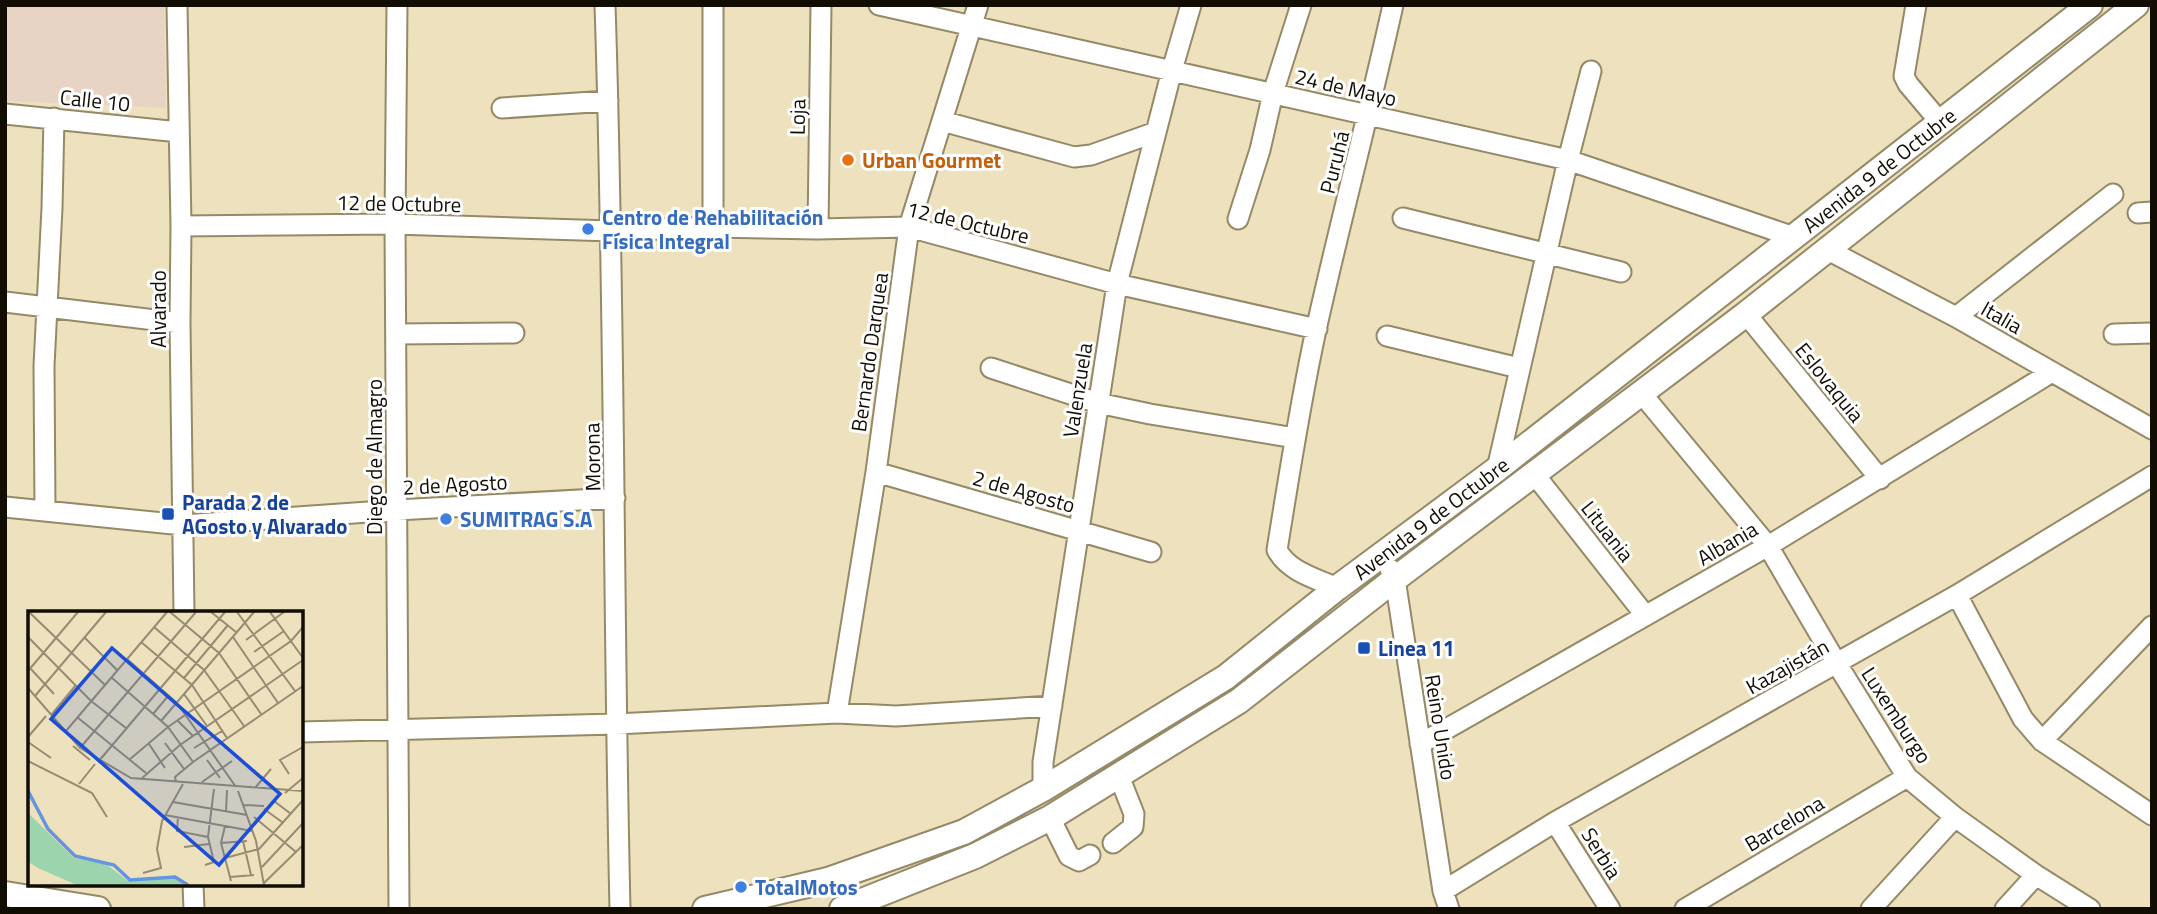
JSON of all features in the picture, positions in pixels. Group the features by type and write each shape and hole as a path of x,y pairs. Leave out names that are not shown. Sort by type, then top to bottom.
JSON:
{"main road":[{"name":"Avenida 9 de Octubre","path":"705,909 828,880 964,832 1043,789 1226,677 1337,587 1497,469 2090,5"},
{"name":"Avenida 9 de Octubre","path":"842,909 975,856 1050,818 1239,701 1395,579 1746,314 2136,5"},
{"path":"5,894 98,909"}],"street":[{"name":"Alvarado","path":"177,5 184,611"},
{"name":"Diego de Almagro","path":"397,5 395,224 399,909"},
{"name":"Morona","path":"605,5 612,231 620,909"},
{"path":"713,5 713,228"},
{"name":"Loja","path":"818,229 821,5"},
{"name":"24 de Mayo","path":"880,5 1568,160 1794,237"},
{"name":"Bernardo Darquea","path":"837,713 876,471 909,227 978,5"},
{"name":"Valenzuela","path":"1043,789 1043,762 1117,284 1171,70 1191,5"},
{"path":"1238,219 1301,5"},
{"name":"Puruhá","path":"1337,587 1292,568 1283,560 1278,550 1295,438 1317,329 1369,117 1393,5"},
{"path":"1916,5 1904,76 1940,122"},
{"path":"1497,469 1591,71"},
{"path":"502,108 608,101"},
{"name":"Calle 10","path":"5,114 179,132"},
{"path":"45,511 46,307 54,118"},
{"path":"942,121 1074,157 1091,155 1156,132"},
{"path":"1956,317 2113,194"},
{"path":"1403,218 1621,272"},
{"name":"12 de Octubre","path":"181,226 395,224 612,231 909,227 1117,284 1317,329"},
{"name":"Italia","path":"1828,250 1956,317 2152,429"},
{"path":"5,302 180,323"},
{"name":"Eslovaquia","path":"1746,314 1880,479"},
{"path":"396,334 514,333"},
{"path":"2114,334 2152,333"},
{"path":"1387,336 1519,368"},
{"path":"991,368 1098,403 1295,438"},
{"name":"Albania","path":"1420,744 1768,546 2052,372"},
{"name":"Luxemburgo","path":"1642,394 1768,546 1907,777 1955,817 2036,875 2090,909"},
{"name":"2 de Agosto","path":"876,471 1151,552"},
{"name":"Lituania","path":"1535,475 1645,615"},
{"name":"Kazajistán","path":"1446,900 1555,822 1837,664 2152,476"},
{"name":"2 de Agosto","path":"5,507 183,525 615,498"},
{"name":"Reino Unido","path":"1384,554 1395,579 1446,900"},
{"path":"1956,595 2023,719 2042,741 2152,815"},
{"path":"2042,741 2152,626"},
{"path":"303,732 616,724 837,713 897,716 1052,706"},
{"path":"1113,844 1133,827 1134,814 1119,776"},
{"name":"Barcelona","path":"1685,909 1907,777"},
{"path":"1871,909 1955,817"},
{"path":"1050,818 1069,856 1079,861 1090,855"},
{"name":"Serbia","path":"1555,822 1610,909"},
{"path":"2005,909 2036,875"},
{"path":"193,886 194,909"}],"shaded area":[{"path":"5,5 164,5 166,108 5,101"}],"place":[{"name":"Urban Gourmet","path":"848,160"},
{"name":"Centro de Rehabilitación Física Integral","path":"588,229"},
{"name":"Parada 2 de AGosto y Alvarado","path":"168,514"},
{"name":"SUMITRAG S.A","path":"446,519"},
{"name":"Linea 11","path":"1364,648"},
{"name":"TotalMotos","path":"741,887"}]}
